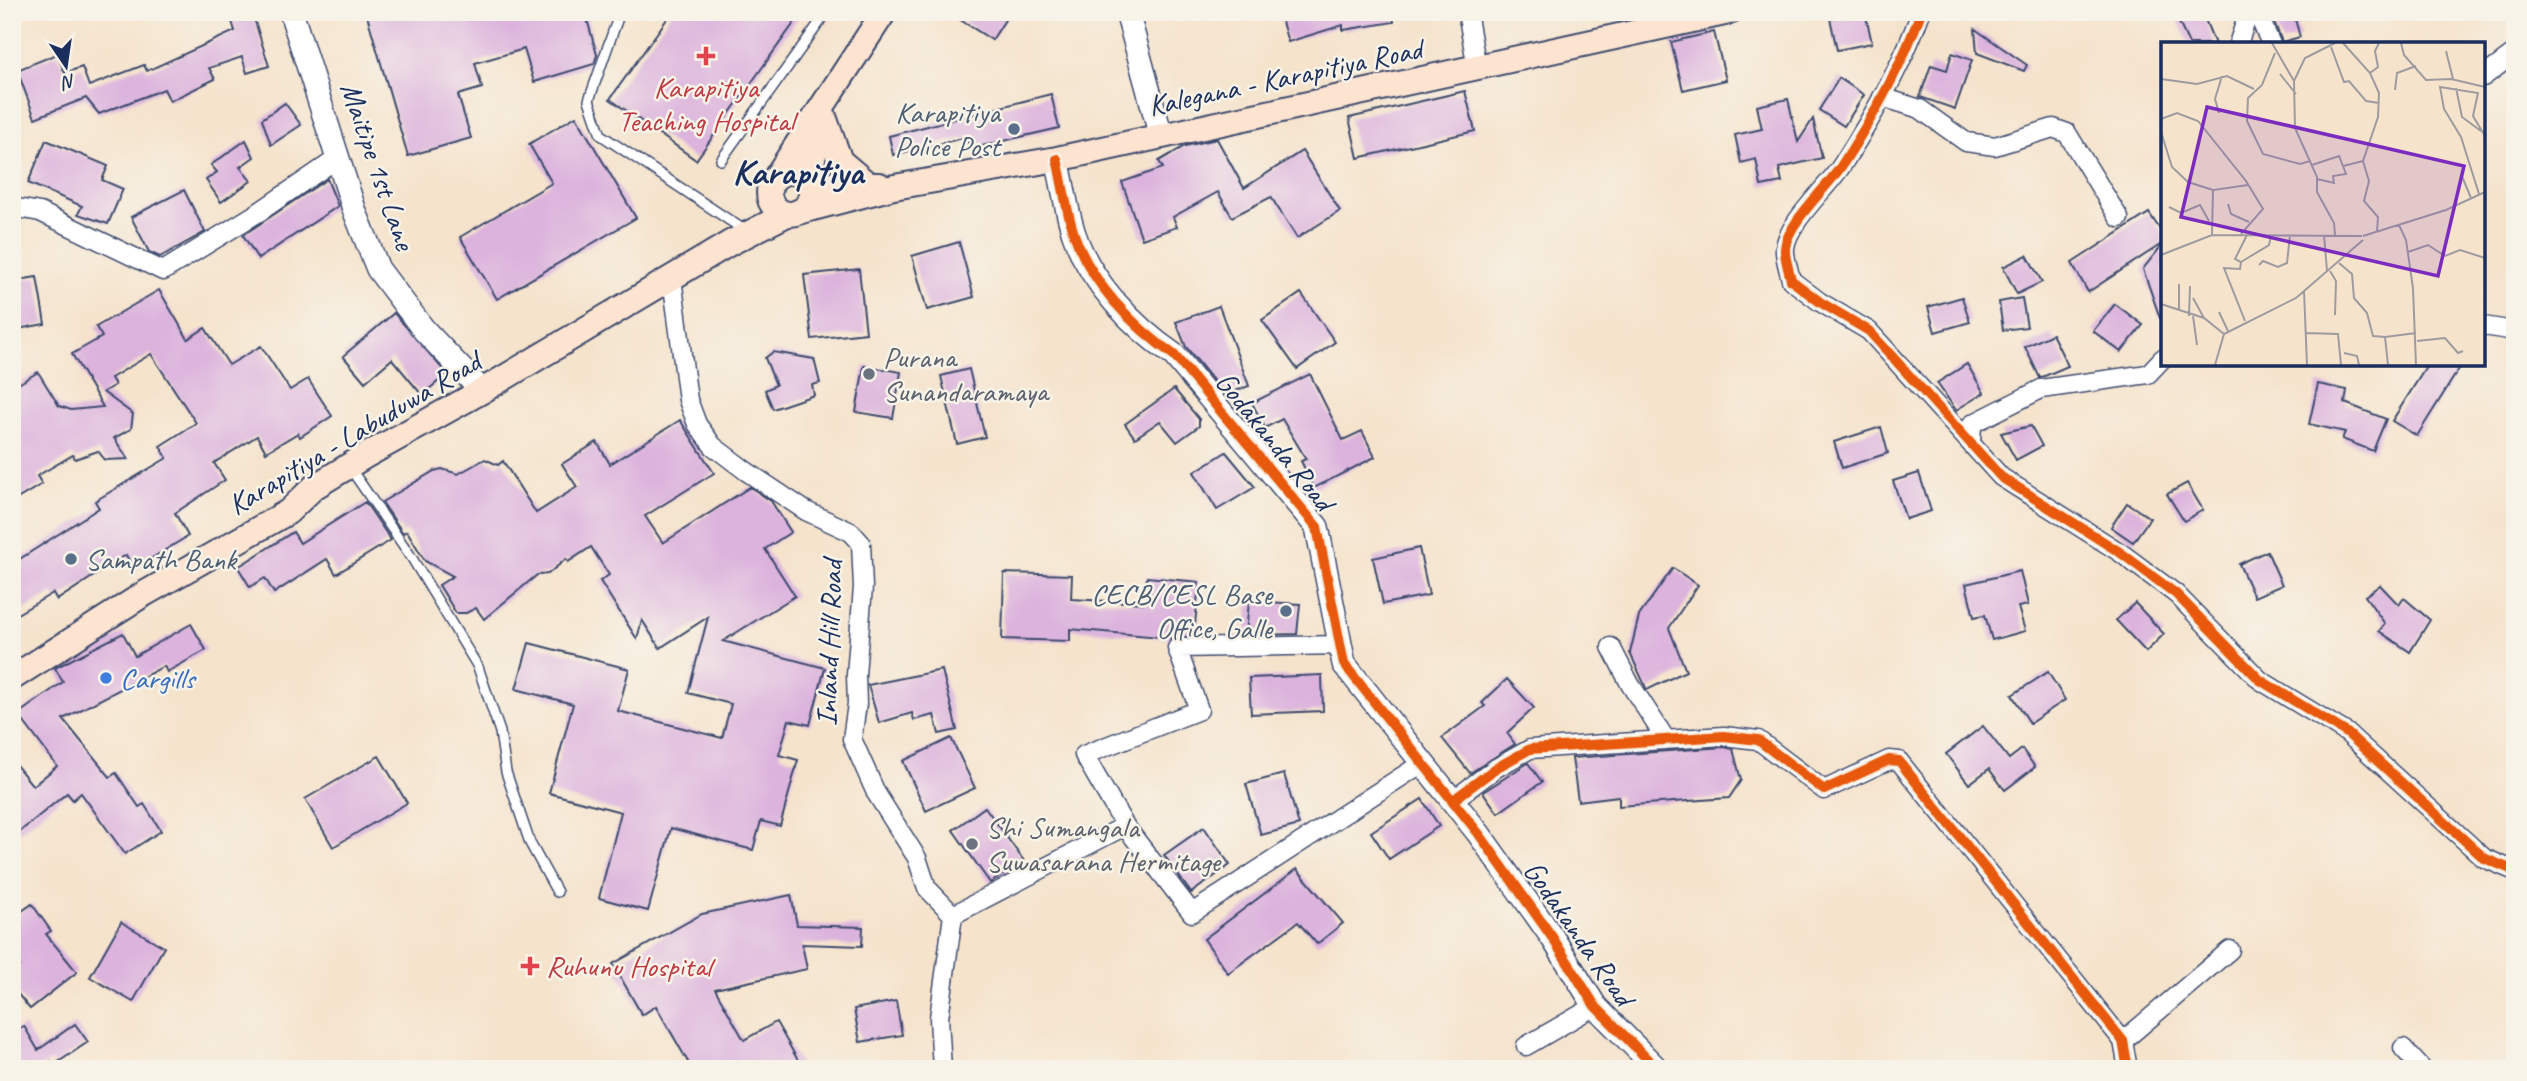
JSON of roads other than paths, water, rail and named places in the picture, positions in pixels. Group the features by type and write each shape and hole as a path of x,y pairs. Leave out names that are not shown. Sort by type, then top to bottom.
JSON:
{"main road":[{"name":"Karapitiya - Labuduwa Road","path":"735,235 825,107 884,12"},
{"name":"Kalegana - Karapitiya Road","path":"793,213 894,187 1057,159 1477,68 1652,21 1730,12"},
{"path":"808,182 794,172 773,183 774,208 793,213 810,200 808,182 825,107"},
{"path":"825,107 840,161 866,183"},
{"name":"Kalegana - Karapitiya Road","path":"808,182 866,183 894,187"},
{"name":"Karapitiya - Labuduwa Road","path":"12,678 144,594 288,512 314,487 672,278 735,235 793,213"}],"street":[{"name":"Maitipe 1st Lane","path":"291,12 355,212 378,268 424,330 482,391"},
{"path":"1127,12 1161,136"},
{"path":"1467,12 1477,68"},
{"path":"1921,12 1909,48 1841,167 1792,230 1784,248 1791,280 1820,302 1869,331 2001,477 2122,553 2176,594 2260,680 2347,733 2484,858 2515,871"},
{"path":"2239,42 2249,12"},
{"path":"2257,12 2270,42"},
{"path":"2485,76 2515,53"},
{"path":"1882,97 1920,109 1966,142 1995,146 2053,128 2067,133 2119,218"},
{"path":"12,207 40,212 163,271 259,212 338,158"},
{"name":"Godakanda Road","path":"1057,159 1074,235 1090,271 1126,313 1156,343 1174,355 1317,527 1344,664 1452,801 1552,937 1595,1006 1657,1069"},
{"name":"Inland Hill Road","path":"672,278 688,400 697,424 713,446 746,471 806,511 851,532 861,543 863,587 856,675 857,704 852,739 876,793 918,858 927,888 953,915"},
{"path":"2485,326 2515,331"},
{"path":"1971,443 1972,424 2041,388 2147,374 2161,360"},
{"path":"1342,645 1177,648 1199,710 1084,755 1125,826 1192,912 1421,764"},
{"path":"1611,647 1630,684 1665,738"},
{"path":"1452,801 1496,768 1530,749 1665,738 1724,736 1758,740 1824,790 1889,760 1899,761 2123,1041 2128,1069"},
{"path":"942,1069 939,1018 953,915 1125,826"},
{"path":"2123,1041 2230,950"},
{"path":"1526,1046 1595,1006"},
{"path":"2403,1048 2422,1069"}],"lane":[{"path":"620,12 589,100 601,135 735,235"},
{"path":"721,160 827,12"},
{"path":"349,466 410,555 478,667 500,732 506,772 530,843 557,892"}],"place":[{"name":"Karapitiya Teaching Hospital","path":"706,56"},
{"name":"Karapitiya Police Post","path":"1014,129"},
{"name":"Purana Sunandaramaya","path":"869,374"},
{"name":"Sampath Bank","path":"71,559"},
{"name":"CECB/CESL Base Office, Galle","path":"1286,611"},
{"name":"Cargills","path":"106,678"},
{"name":"Shi Sumangala Suwasarana Hermitage","path":"972,844"},
{"name":"Ruhunu Hospital","path":"530,966"}],"district":[{"name":"Karapitiya","path":"798,171"}]}
